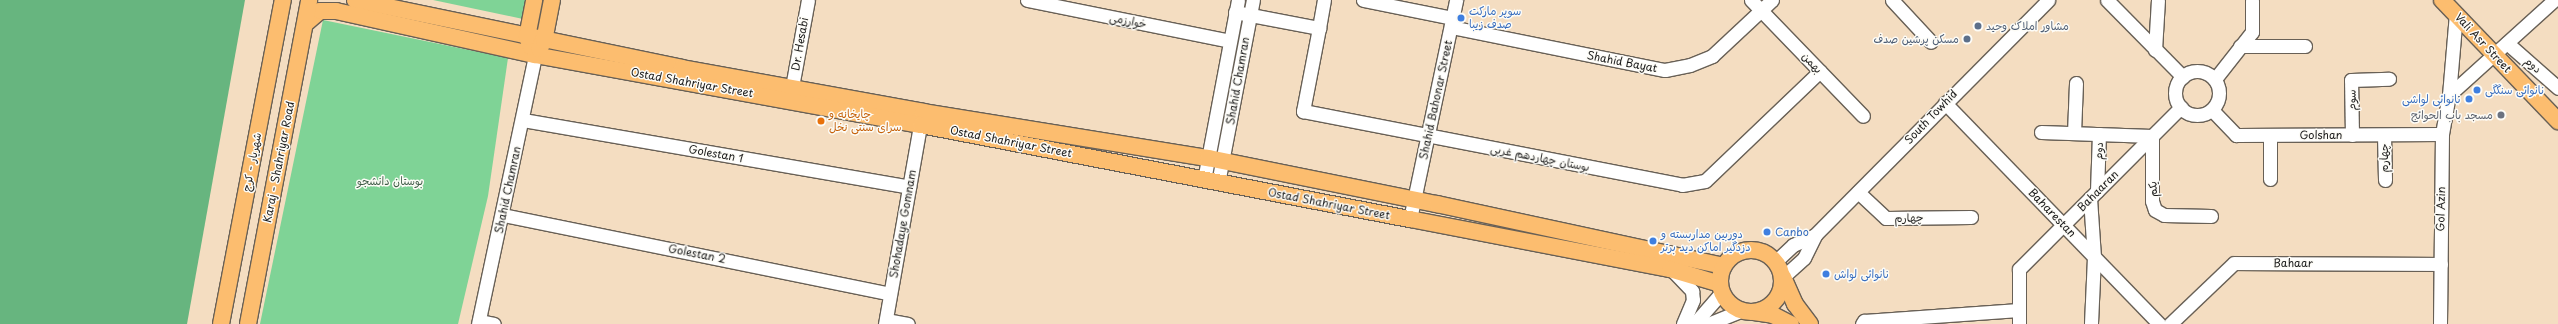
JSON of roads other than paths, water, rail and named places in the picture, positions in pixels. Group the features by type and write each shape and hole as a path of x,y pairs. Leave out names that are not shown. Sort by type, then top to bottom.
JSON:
{"main road":[{"name":"شهریار - کرج","path":"221,324 283,0"},
{"name":"Karaj - Shahriyar Road","path":"248,324 310,0"},
{"name":"Ostad Shahriyar Street","path":"355,0 544,41 792,87 922,118 1211,182 1670,269 1721,288"},
{"path":"534,0 527,37 535,55"},
{"path":"535,55 544,41 552,0"},
{"name":"Vali Asr Street","path":"2442,0 2558,120"},
{"name":"Ostad Shahriyar Street","path":"305,24 320,11 336,10 535,55 922,118 1215,160 1390,196 1415,199 1724,266"},
{"path":"1387,215 1398,212 1398,204 1390,196"},
{"path":"1432,224 1426,219 1427,208 1443,205"},
{"path":"1791,324 1773,315 1748,311 1730,303 1721,288 1724,266 1730,258 1748,250 1759,250 1776,261 1795,304 1810,324"},
{"path":"1748,311 1772,306 1779,298 1783,277"}],"street":[{"name":"Dr. Hesabi","path":"792,87 808,0"},
{"name":"خوارزمی","path":"1026,0 1230,41"},
{"name":"Shahid Chamran","path":"1215,160 1253,0"},
{"name":"بوستان چهاردهم غربی","path":"1324,0 1303,111 1429,137 1659,181 1692,185 1705,180 1820,71"},
{"name":"Shahid Bayat","path":"1363,0 1452,22 1665,70 1690,65 1712,56 1772,0"},
{"name":"Shahid Bahonar Street","path":"1410,219 1429,137 1456,0"},
{"name":"بهمن","path":"1752,0 1863,116"},
{"path":"1892,0 1931,42"},
{"name":"South Towhid","path":"1783,277 1804,258 1815,236 2048,0"},
{"path":"2107,0 2183,77"},
{"path":"2155,50 2158,0"},
{"path":"2215,79 2252,32 2252,0"},
{"path":"2449,95 2554,0"},
{"name":"Shahid Chamran","path":"1215,160 1230,41 1237,6"},
{"path":"1237,6 1250,16 1319,28"},
{"name":"Gol Azin","path":"2440,324 2442,134 2449,95 2456,14"},
{"name":"دوم","path":"2507,43 2558,88"},
{"path":"2240,46 2305,46"},
{"name":"Shahid Chamran","path":"479,323 523,120 535,55"},
{"path":"2195,71 2202,72 2215,79 2220,94 2212,110 2196,115 2181,108 2175,91 2183,77 2195,71"},
{"name":"سوم","path":"2352,135 2351,80 2389,79"},
{"path":"2074,133 2076,83"},
{"name":"Baharestan","path":"1945,103 2159,324"},
{"name":"Bahaaran","path":"2019,324 2020,269 2181,108"},
{"name":"Golshan","path":"2212,110 2236,135 2442,134"},
{"name":"Shohadaye Gomnam","path":"885,322 922,118"},
{"name":"Golestan 1","path":"523,120 909,187"},
{"name":"دوم","path":"2041,132 2152,136"},
{"name":"دوم","path":"2094,257 2094,195 2099,134"},
{"path":"2270,135 2270,179"},
{"name":"چهارم","path":"2384,135 2385,180"},
{"name":"یکم","path":"2152,136 2152,201 2155,210 2164,215 2211,216"},
{"path":"1211,182 1215,160"},
{"name":"چهارم","path":"1858,192 1886,218 1971,217"},
{"name":"Golestan 2","path":"503,215 890,294"},
{"name":"South Towhid","path":"1776,261 1793,245 1815,236"},
{"path":"2091,324 2094,257"},
{"name":"Bahaar","path":"2170,324 2234,263 2440,264"},
{"path":"1670,269 1692,291 1693,300 1683,324"},
{"path":"1694,324 1721,288"},
{"path":"1862,324 1864,321 2019,310"},
{"path":"1708,324 1748,311"},
{"path":"885,322 908,324"},
{"path":"479,323 494,324"}],"place":[{"name":"سوپر مارکت صدف زیبا","path":"1461,18"},
{"name":"مشاور املاک وحید","path":"1978,26"},
{"name":"مسکن پرشین صدف","path":"1967,39"},
{"name":"نانوائی سنگگی","path":"2477,90"},
{"name":"نانوائی لواشی","path":"2469,99"},
{"name":"مسجد باب الحوائج","path":"2501,115"},
{"name":"چایخانه و سرای سنتی نخل","path":"821,121"},
{"name":"Canbo","path":"1767,232"},
{"name":"دوربین مداربسته و دزدگیر اماکن دید برتر","path":"1653,241"},
{"name":"نانوائی لواش","path":"1826,274"}],"park label":[{"name":"بوستان دانشجو","path":"390,181"}]}
